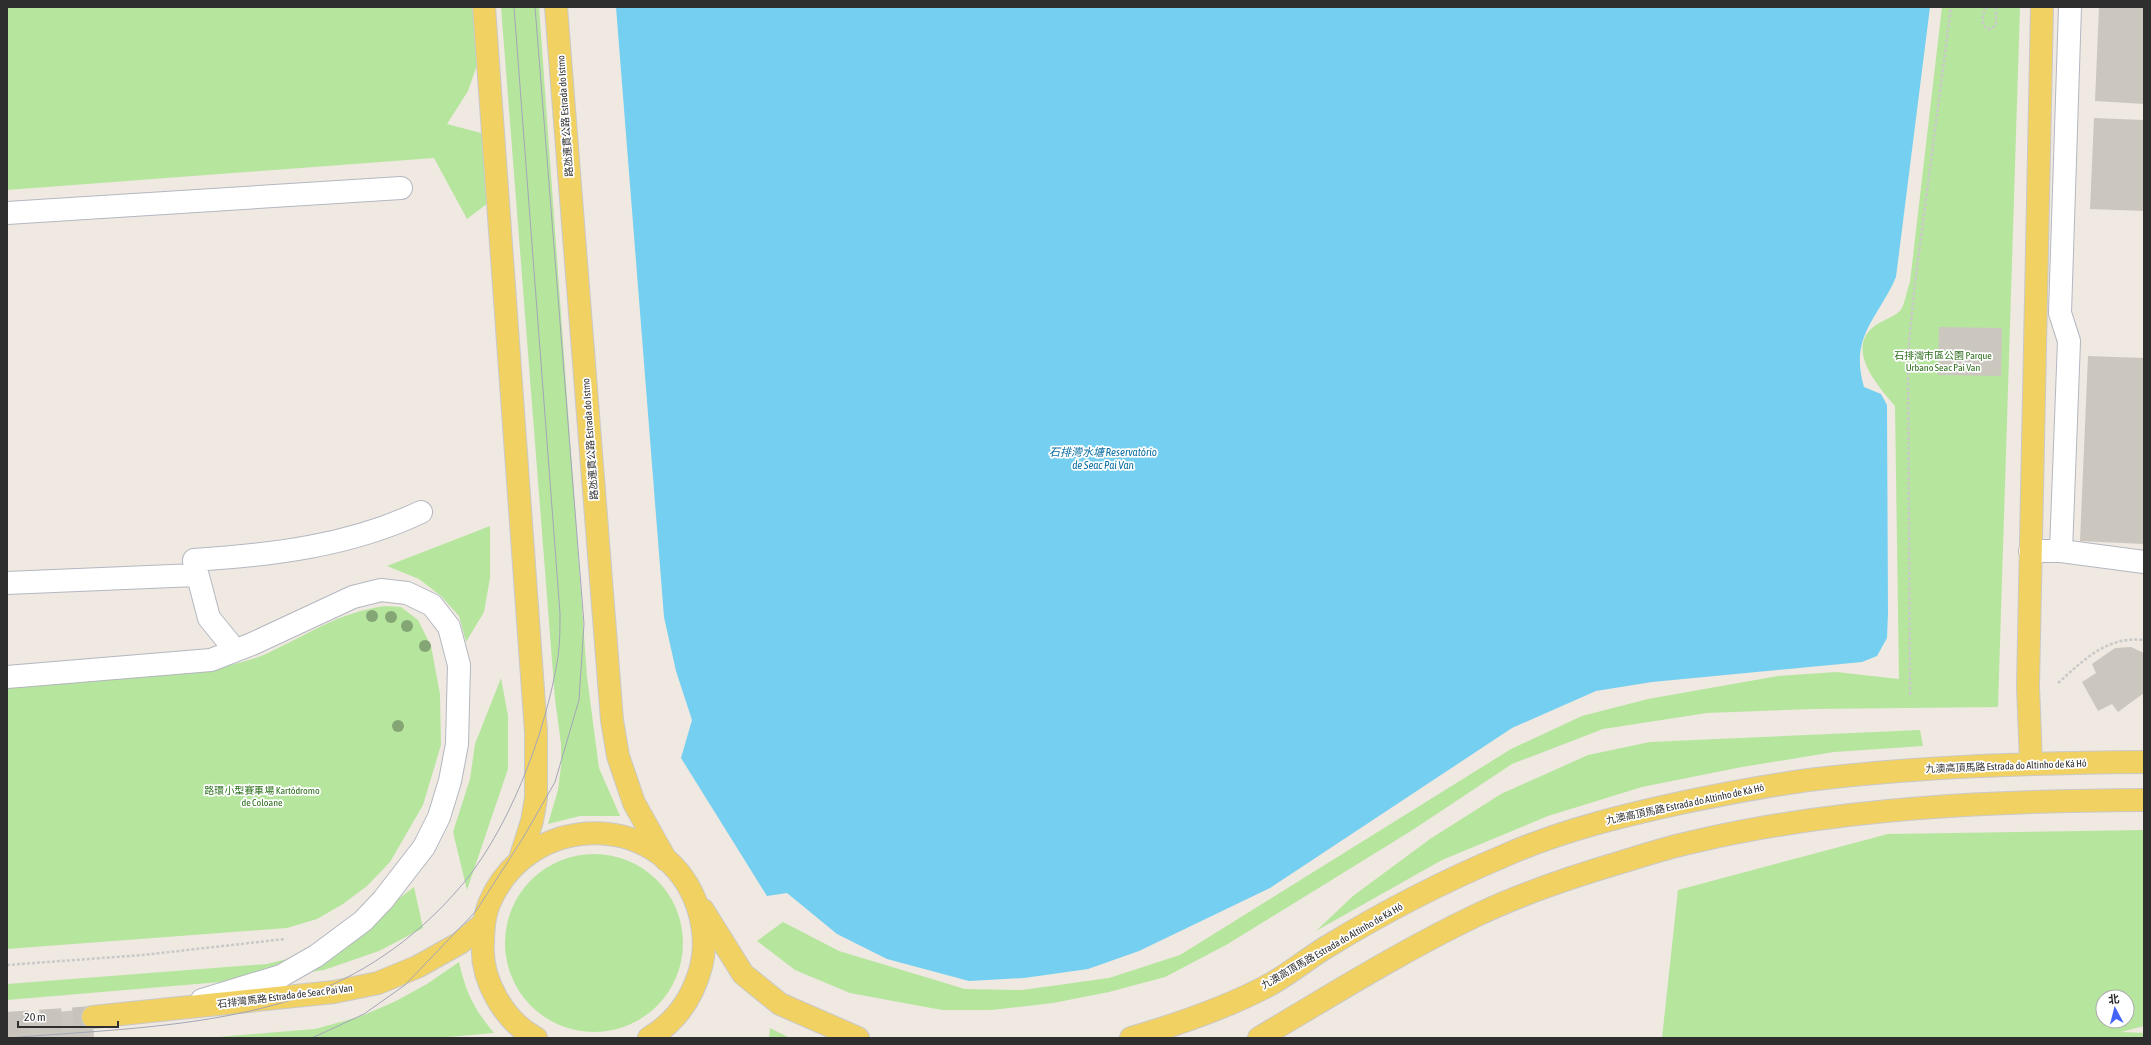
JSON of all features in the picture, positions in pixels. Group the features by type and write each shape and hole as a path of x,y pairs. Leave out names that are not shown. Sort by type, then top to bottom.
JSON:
{"main road":[{"path":"484,7 536,732 536,798 532,821 520,859"},
{"name":"路氹連貫公路 Estrada do Istmo","path":"556,7 612,720 618,756 634,803 666,860"},
{"path":"2031,763 2028,707 2030,551 2042,7"},
{"name":"九澳高頂馬路 Estrada do Altinho de Ká Hó","path":"1131,1038 1175,1025 1215,1010 1271,984 1325,948 1418,896 1507,854 1582,827 1628,814 1816,779 2031,763 2144,762"},
{"path":"1258,1038 1394,958 1476,915 1576,875 1696,841 1824,817 1915,808 2031,801 2144,800"},
{"path":"534,1038 516,1022 499,1003 487,978 482,951 484,923 488,905 497,888 507,872 520,859 547,842 578,833 609,833 640,842 666,860 683,876 694,897 743,974 780,1004 858,1038"},
{"path":"659,1036 680,1012 696,985 704,956 703,926 694,897"},
{"name":"石排灣馬路 Estrada de Seac Pai Van","path":"92,1017 334,992 378,983 417,967 460,943 484,923"}],"street":[{"path":"2061,551 2069,341 2060,314 2070,7"},
{"path":"7,213 401,188"},
{"path":"7,583 194,561 255,556 342,540 396,524 421,512"},
{"path":"2030,551 2061,551 2144,562"},
{"path":"194,561 209,618 235,650"},
{"path":"7,677 211,660 353,597 381,590 407,593 432,605 449,627 459,666 457,744 450,781 439,817 424,848 383,900 363,921 316,956 281,976 181,1007"}],"path":[{"path":"1910,695 1908,353 1914,291 1951,7"},
{"path":"1987,7 1982,18 1983,25 1987,29 1992,29 1996,26 1996,7"},
{"path":"2028,707 2103,646 2123,640 2144,640"},
{"path":"7,965 143,955 261,943"}],"green space":[{"path":"7,7 472,7 480,56 468,91 447,124 496,137 500,194 467,219 434,158 7,190"},
{"path":"501,7 539,7 587,677 599,768 620,816 580,816 548,824 558,790 561,766 561,744 555,699"},
{"name":"石排灣市區公園 Parque Urbano Seac Pai Van","path":"1942,7 2020,7 1998,707 1813,709 1707,713 1603,729 1512,764 1411,831 1226,945 1165,977 1109,992 1053,1003 991,1010 942,1010 850,993 795,970 757,941 783,922 839,951 965,989 1022,990 1109,978 1180,955 1511,749 1582,716 1648,699 1778,676 1836,672 1899,679 1895,406 1874,380 1868,370 1864,359 1863,349 1865,338 1871,329 1900,311 1910,282"},
{"path":"490,526 490,578 484,612 466,642 459,616 441,596 419,579 387,566"},
{"name":"路環小型賽車場 Kartódromo de Coloane","path":"385,606 401,607 418,620 431,646 440,694 441,745 423,805 390,862 367,886 343,904 317,919 287,928 7,949 7,686 227,666 263,655 327,624 354,613"},
{"path":"501,678 508,716 508,769 467,890 453,832 470,779 475,744"},
{"path":"1920,730 1923,746 1834,752 1742,767 1642,787 1548,816 1442,860 1316,931 1353,896 1430,839 1501,794 1588,755 1650,742"},
{"path":"2144,830 2144,1026 2135,1028 2135,989 2095,989 2095,1029 2132,1029 2121,1032 2144,1033 2144,1038 1662,1038 1678,890 1888,834"},
{"path":"594,854 611,856 628,861 643,869 657,880 668,894 676,909 681,926 683,943 681,960 676,977 668,992 657,1006 643,1017 628,1025 611,1030 594,1032 577,1030 560,1025 545,1017 531,1006 520,992 512,977 507,960 505,943 507,926 512,909 520,894 531,880 545,869 560,861 577,856"},
{"path":"414,887 423,928 379,951 324,970 269,978 7,1000 7,984 267,964 311,953 355,932"},
{"path":"459,962 468,992 481,1016 494,1033 437,1038 206,1038 315,1029 359,1017 394,1002 427,984"},
{"path":"770,1028 790,1038 769,1038"}],"water":[{"name":"石排灣水塘 Reservatório de Seac Pai Van","path":"616,7 1930,7 1896,277 1868,329 1860,354 1860,369 1864,387 1881,394 1887,405 1887,638 1877,656 1862,662 1652,682 1596,691 1512,728 1270,888 1139,951 1088,969 1024,978 969,981 887,959 837,934 787,893 767,896 681,758 692,720 676,671 664,617"}],"building":[{"path":"2099,7 2144,7 2144,104 2095,101"},
{"path":"2094,118 2144,120 2144,211 2090,209"},
{"path":"1939,327 2002,328 2001,376 1938,375"},
{"path":"2088,356 2144,358 2144,544 2080,541"},
{"path":"2131,647 2144,653 2144,693 2118,712 2112,704 2098,711 2082,682 2096,673 2092,664 2115,648"},
{"path":"92,1009 94,1038 7,1038 7,1016"}],"tunnel":[{"path":"7,1023 93,1017"}],"tram line":[{"path":"7,1038 118,1030 193,1021 265,1007 323,989 365,968 403,942 438,911 473,871 491,844 507,814 534,750 544,718 552,687 560,641 560,613 514,7"},
{"path":"312,1038 364,1014 405,985 476,911 523,838 555,782 579,700 584,624 535,7"}]}
